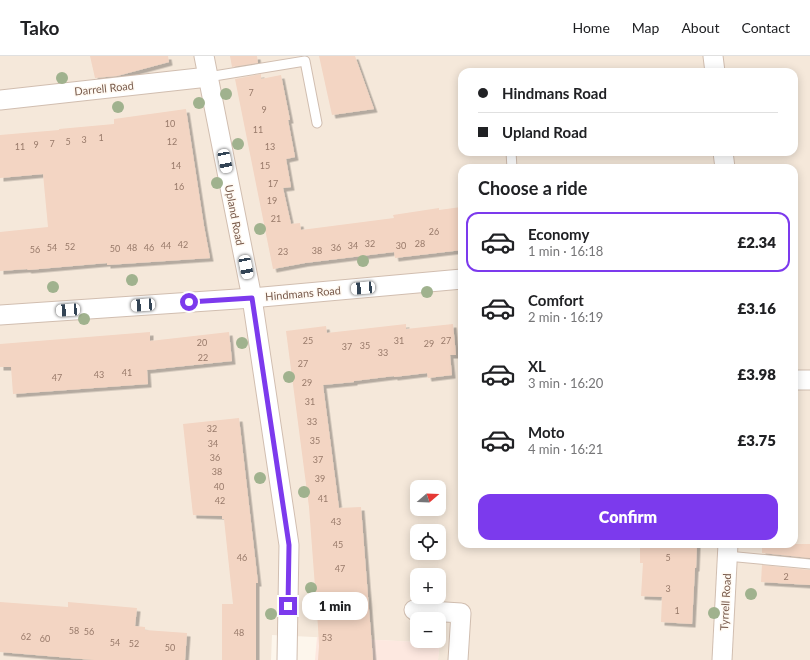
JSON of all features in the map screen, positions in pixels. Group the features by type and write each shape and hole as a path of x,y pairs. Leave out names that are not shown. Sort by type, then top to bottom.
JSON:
{"street":[{"name":"Upland Road","path":"204,56 252,298 289,545 287,660"},
{"name":"Darrell Road","path":"0,100 208,77"},
{"name":"Hindmans Road","path":"0,315 252,298 458,279"},
{"path":"798,380 810,380"},
{"name":"Tyrrell Road","path":"722,660 727,550"},
{"path":"414,610 461,613 458,660"}],"lane":[{"path":"208,77 305,61 317,123"},
{"path":"727,550 810,564"}],"shaded area":[{"path":"0,56 810,56 810,660 438,660 439,648 446,648 446,612 410,612 410,642 272,635 271,660 0,660"},
{"path":"317,637 410,642 410,648 439,648 438,660 315,660"}],"building":[{"path":"90,56 168,56 169,62 117,76 95,78"},
{"path":"230,56 257,56 258,63 232,67"},
{"path":"319,56 355,56 374,109 332,115"},
{"path":"261,74 261,79 281,75 290,120 288,120 295,157 286,159 291,187 283,188 291,224 300,223 301,230 394,218 393,215 439,208 439,210 458,207 458,250 395,258 394,252 305,263 273,269 235,79"},
{"path":"186,109 210,258 107,265 107,263 0,271 0,232 48,227 43,174 0,178 0,135 114,124 114,119"},
{"path":"406,324 406,329 453,324 456,355 450,355 452,375 428,378 427,373 323,385 339,508 361,507 373,660 318,660 318,627 309,507 286,331 326,326 327,333"},
{"path":"150,332 150,341 229,332 232,361 147,370 148,384 13,394 11,367 0,367 0,344"},
{"path":"239,418 258,583 256,583 256,660 222,660 222,604 233,604 224,519 222,519 222,516 193,515 183,424"},
{"path":"798,544 810,544 810,558 762,553 762,548 798,548"},
{"path":"640,548 697,548 692,624 661,622 662,597 641,596 643,563 640,563"},
{"path":"762,565 810,570 810,585 761,582"},
{"path":"0,602 68,607 68,602 137,608 135,626 145,627 145,630 187,633 185,660 94,660 0,652"}],"route":[{"path":"189,302 252,298 289,545 288,606"}]}
